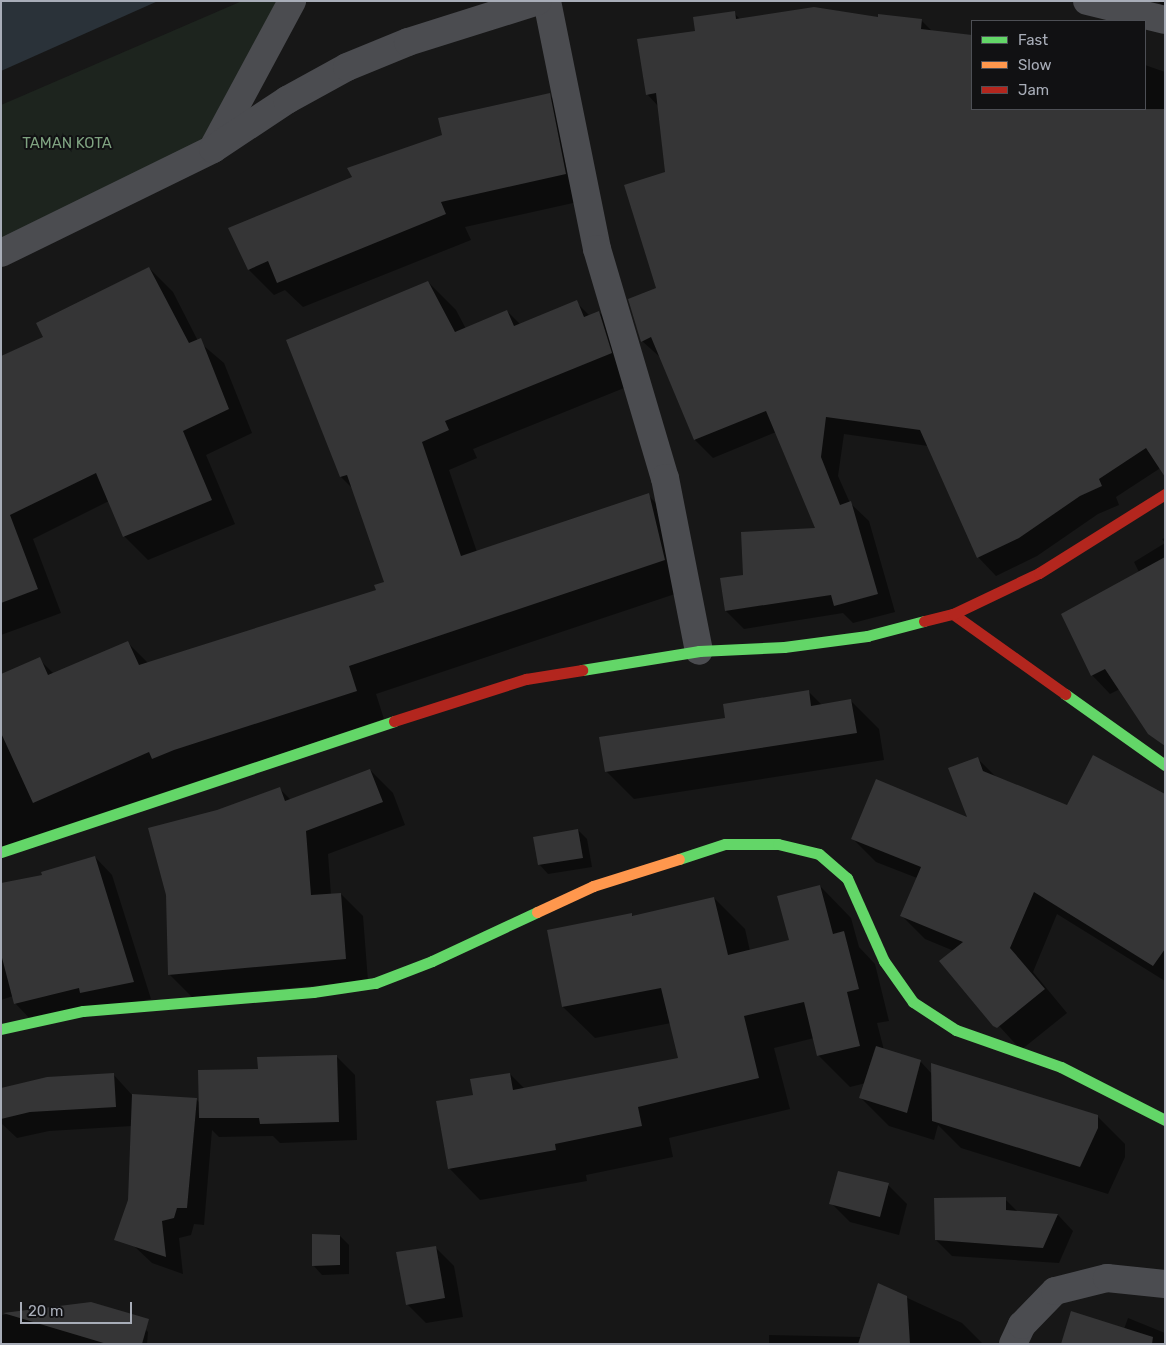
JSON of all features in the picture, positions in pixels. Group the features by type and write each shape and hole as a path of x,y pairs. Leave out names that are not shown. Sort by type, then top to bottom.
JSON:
{"main road":[{"path":"1,852 228,774 526,679 699,651 784,647 857,637 953,614 1039,573 1165,494"},
{"path":"953,614 1165,765"},
{"path":"1,1029 83,1012 313,992 375,982 432,961 593,886 724,844 778,844 819,854 846,878 884,961 913,1002 956,1030 1061,1067 1165,1120"}],"street":[{"path":"213,149 292,1"},
{"path":"1,253 213,149 287,100 347,67 408,42 538,1"},
{"path":"547,1 596,249 665,478 699,651"},
{"path":"1087,1 1165,20"},
{"path":"1013,1344 1022,1325 1055,1291 1107,1278 1165,1284"}],"green space":[{"name":"TAMAN KOTA","path":"242,1 285,1 207,145 1,245 1,105"}],"shaded area":[{"path":"1,1 158,1 1,71"}],"building":[{"path":"814,7 878,17 878,14 922,19 921,29 971,35 971,110 1165,109 1165,477 1146,448 1099,479 1102,486 1080,496 1019,538 977,558 920,430 826,417 821,457 840,505 851,501 878,594 834,606 831,595 725,611 720,578 743,575 741,532 815,528 766,411 694,440 651,337 641,342 628,299 656,288 624,185 665,172 656,93 646,95 637,39 695,31 693,17 735,11 736,19"},
{"path":"550,93 566,174 441,202 446,214 277,283 268,261 248,270 228,228 352,177 347,168 442,135 438,118"},
{"path":"149,267 189,343 201,338 229,409 183,431 212,500 123,537 96,473 10,515 38,589 1,603 1,356 43,337 36,323"},
{"path":"428,281 455,332 507,310 514,326 577,300 584,317 599,311 612,353 445,421 449,430 422,442 461,556 649,493 665,560 349,666 357,691 174,750 152,759 149,752 33,803 1,733 1,674 40,657 48,675 128,641 139,665 376,590 374,585 384,582 347,475 340,477 286,340"},
{"path":"1165,557 1165,746 1148,734 1105,669 1091,676 1061,614"},
{"path":"809,690 811,706 851,699 857,733 605,772 599,737 725,718 723,704"},
{"path":"1093,755 1165,794 1165,949 1153,966 1034,892 1010,948 1045,989 997,1028 993,1026 939,961 963,942 900,916 921,867 851,839 876,779 967,817 948,768 978,757 983,771 1067,805"},
{"path":"370,769 383,802 306,831 311,895 341,893 346,959 168,975 166,895 148,828 217,810 280,787 285,801"},
{"path":"578,829 583,858 538,865 533,837"},
{"path":"95,856 134,982 80,993 79,988 14,1004 1,954 1,883 42,875 41,872"},
{"path":"820,885 833,934 844,931 859,989 847,992 860,1046 817,1056 804,1002 744,1016 759,1078 638,1107 642,1126 555,1144 556,1150 448,1169 436,1101 473,1095 470,1079 510,1073 513,1090 678,1058 661,988 562,1007 547,930 632,913 632,916 714,897 728,955 789,940 777,896"},
{"path":"876,1046 921,1060 907,1113 859,1098"},
{"path":"337,1055 339,1122 260,1124 259,1118 199,1118 198,1070 258,1069 257,1057"},
{"path":"931,1063 1098,1115 1098,1128 1080,1167 932,1121"},
{"path":"114,1073 116,1107 30,1112 1,1119 1,1088 47,1077"},
{"path":"132,1094 197,1098 187,1208 177,1208 174,1218 162,1221 166,1257 114,1240 128,1200"},
{"path":"838,1171 889,1183 880,1217 829,1204"},
{"path":"1006,1197 1006,1210 1058,1214 1043,1248 935,1240 934,1198"},
{"path":"312,1234 340,1235 340,1265 312,1266"},
{"path":"436,1246 445,1298 406,1305 396,1252"},
{"path":"878,1283 907,1296 910,1344 858,1344"},
{"path":"91,1302 149,1319 142,1344 107,1344 3,1313"},
{"path":"1071,1311 1153,1337 1152,1344 1061,1344"}],"traffic: fast":[{"path":"582,670 699,651 784,647 867,636 924,621"},
{"path":"1065,694 1165,765"},
{"path":"1,852 394,721"},
{"path":"679,859 725,844 778,844 819,854 847,878 884,961 913,1002 956,1030 1061,1067 1165,1120"},
{"path":"1,1029 83,1011 313,992 375,983 432,961 537,912"}],"traffic: slow":[{"path":"537,912 593,886 679,859"}],"traffic: jam":[{"path":"924,621 953,614 1039,573 1165,494"},
{"path":"953,614 1065,694"},
{"path":"394,721 526,679 582,670"}]}
